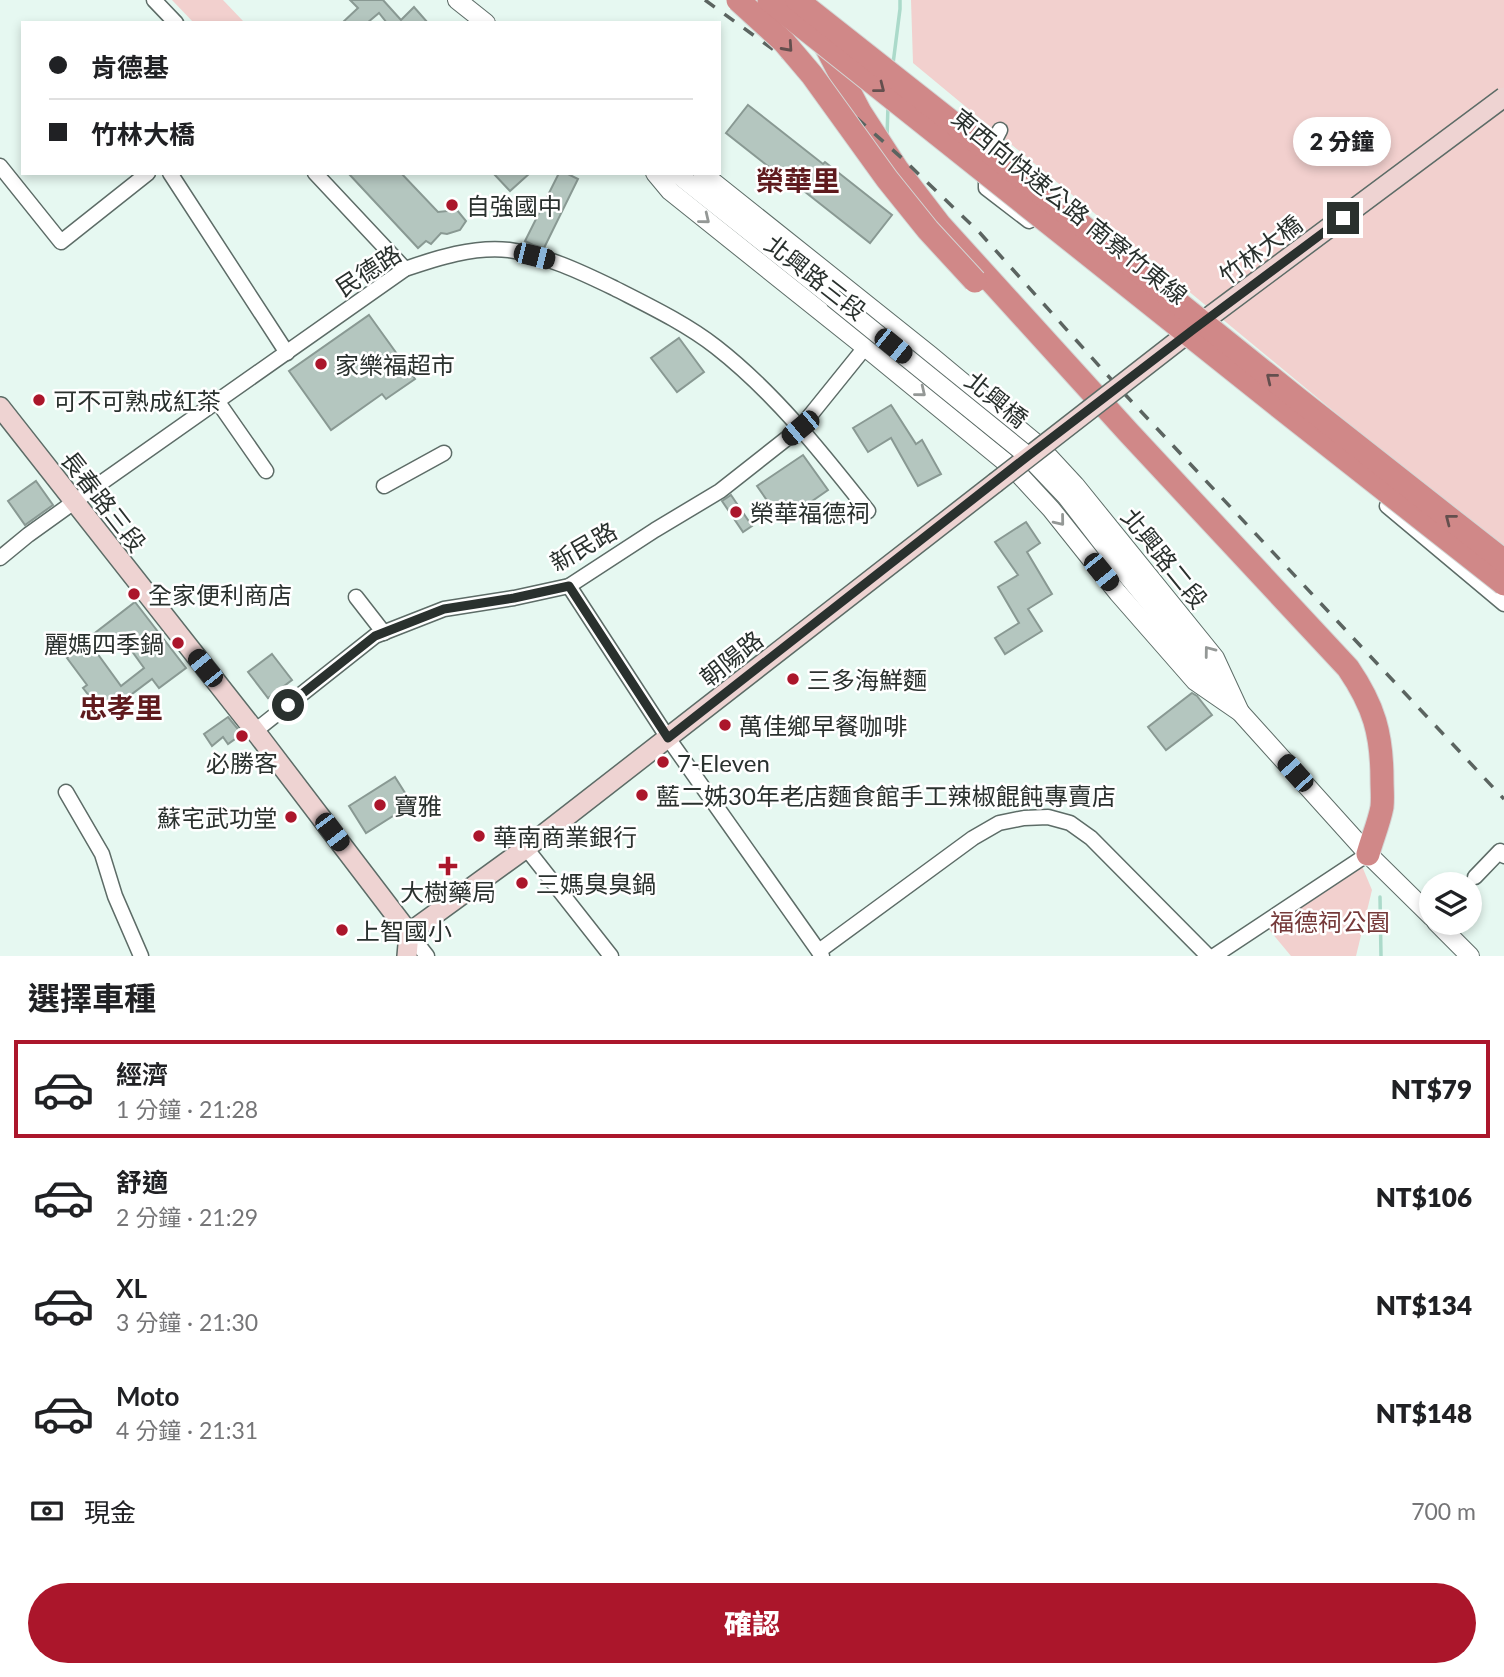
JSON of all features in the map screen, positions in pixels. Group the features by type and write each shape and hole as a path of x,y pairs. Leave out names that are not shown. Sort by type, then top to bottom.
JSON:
{"highway":[{"path":"738,0 784,42 812,75 887,179 928,230 1348,668 1373,710 1379,736 1382,806 1368,854"},
{"name":"東西向快速公路 南寮竹東線","path":"769,0 1504,584"},
{"path":"796,0 830,54 860,112 897,169 940,225 1125,437"},
{"name":"東西向快速公路 南寮竹東線","path":"796,0 1504,561"}],"main road":[{"name":"竹林大橋","path":"1079,417 1504,97"},
{"name":"長春路三段","path":"0,407 256,731 409,933"},
{"name":"朝陽路","path":"409,933 526,849 1079,417"},
{"path":"407,956 409,933"}],"street":[{"path":"155,0 174,21"},
{"path":"457,0 483,21"},
{"path":"1000,130 986,157 986,188 1329,457 1504,604"},
{"path":"0,166 61,243 146,175"},
{"path":"171,175 287,353"},
{"path":"317,175 405,269"},
{"name":"北興路三段","path":"657,175 670,191 865,346 1027,457"},
{"name":"北興橋","path":"678,175 1027,457 1066,496 1240,712"},
{"name":"北興路三段","path":"704,175 930,355 1027,457"},
{"name":"民德路","path":"0,558 74,502 405,269 436,258 475,251 508,250 549,260 657,310 714,346 759,385 800,428 868,511"},
{"name":"新民路","path":"256,731 375,636 444,609 569,586 720,491 800,428 886,321"},
{"path":"218,402 266,471"},
{"path":"384,486 444,453"},
{"name":"北興路二段","path":"1027,457 1051,509 1118,593 1195,681 1240,712 1368,854 1419,905"},
{"name":"北興路二段","path":"1027,457 1075,485 1215,658 1240,712"},
{"path":"569,586 668,738 820,954 973,838 999,823 1048,817 1070,823 1091,838 1208,956"},
{"path":"356,597 384,633"},
{"path":"66,792 102,853 115,896 141,956"},
{"path":"526,849 611,956"},
{"path":"1480,872 1500,851 1504,856"},
{"path":"1214,956 1368,854"},
{"name":"長春路三段","path":"409,933 428,956"},
{"path":"1449,935 1470,956"}],"green space":[{"path":"172,0 223,0 243,21 192,21"},
{"path":"911,0 1504,0 1504,555 913,63"},
{"name":"福德祠公園","path":"1359,859 1372,890 1356,956 1291,956 1267,927"}],"building":[{"path":"350,0 383,0 401,20 414,7 426,21 385,21 379,13 369,21 344,21 358,8"},
{"path":"748,105 892,215 870,243 726,133"},
{"path":"350,175 403,175 438,212 457,210 466,221 460,230 441,233 431,244 426,241 418,248"},
{"path":"495,175 528,175 510,191"},
{"path":"558,175 570,175 578,179 544,248 525,241"},
{"path":"369,315 415,379 386,399 382,394 331,430 289,371"},
{"path":"679,338 704,372 677,392 651,358"},
{"path":"891,405 916,444 922,440 941,474 918,486 891,438 868,452 853,428"},
{"path":"803,455 828,490 782,522 757,486"},
{"path":"36,481 53,505 25,525 8,501"},
{"name":"榮華福德祠","path":"731,495 752,526 743,532 722,501"},
{"path":"1026,522 1040,543 1027,552 1052,594 1028,609 1042,631 1005,654 995,638 1019,623 998,587 1018,575 995,542"},
{"path":"135,602 186,668 159,688 152,679 104,715 83,688 87,685 67,658 80,649 78,646","holes":["114,641 124,655 131,650 144,668 121,686 97,653"]},
{"path":"272,654 292,680 268,698 248,672"},
{"path":"1192,693 1212,715 1166,750 1148,727"},
{"path":"228,717 242,734 228,744 223,737 212,746 204,734"},
{"name":"寶雅","path":"395,777 412,804 366,833 349,806"}],"waterway":[{"path":"893,64 900,0"},
{"path":"887,137 888,106"},
{"path":"1380,897 1381,956"}],"railway":[{"path":"705,0 832,96 980,233 1119,388 1504,799"}],"place":[{"name":"自強國中","path":"452,205"},
{"name":"家樂福超市","path":"321,364"},
{"name":"可不可熟成紅茶","path":"39,400"},
{"name":"榮華福德祠","path":"736,512"},
{"name":"全家便利商店","path":"134,594"},
{"name":"麗媽四季鍋","path":"178,643"},
{"name":"三多海鮮麵","path":"793,679"},
{"name":"萬佳鄉早餐咖啡","path":"725,725"},
{"name":"必勝客","path":"242,736"},
{"name":"7-Eleven","path":"663,762"},
{"name":"藍二姊30年老店麵食館手工辣椒餛飩專賣店","path":"642,795"},
{"name":"寶雅","path":"380,805"},
{"name":"蘇宅武功堂","path":"291,817"},
{"name":"華南商業銀行","path":"479,836"},
{"name":"大樹藥局","path":"448,866"},
{"name":"三媽臭臭鍋","path":"522,883"},
{"name":"上智國小","path":"342,930"}],"district":[{"name":"榮華里","path":"798,180"},
{"name":"忠孝里","path":"121,707"}],"route":[{"path":"288,705 375,636 444,609 569,586 668,738 1028,456 1343,218"}]}
